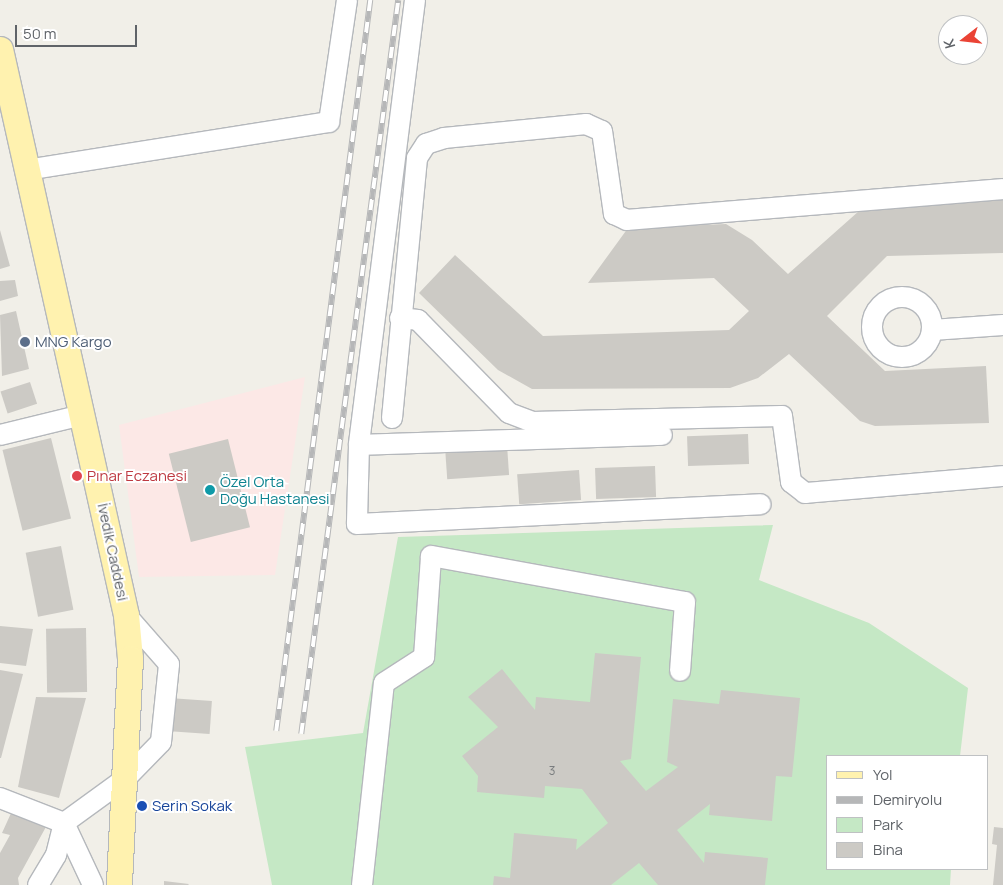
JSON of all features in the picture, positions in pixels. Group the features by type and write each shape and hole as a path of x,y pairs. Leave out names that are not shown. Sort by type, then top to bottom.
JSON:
{"main road":[{"name":"İvedik Caddesi","path":"0,49 126,615 130,658 126,778 119,885"}],"street":[{"path":"26,170 329,122 347,0"},
{"path":"415,0 359,445 357,524 761,504"},
{"path":"392,418 400,318 417,158 426,144 444,138 568,124 586,124 602,131 614,214 627,220 1003,188"},
{"path":"400,318 418,320 509,413 532,422 782,416 791,482 805,492 1003,476"},
{"path":"932,330 1003,325"},
{"path":"0,435 82,415"},
{"path":"359,445 662,434"},
{"path":"362,885 384,683 424,657 431,556 685,602 680,671"},
{"path":"38,885 56,855 64,823 126,778 160,742 169,664 126,615"},
{"path":"0,798 64,823 93,885"}],"shaded area":[{"path":"305,377 275,575 139,577 119,425"}],"green space":[{"path":"773,525 759,580 869,623 968,688 960,755 826,755 826,870 951,870 950,885 272,885 245,747 363,733 398,537"}],"building":[{"path":"1003,200 1003,253 887,256 827,316 885,371 986,366 989,423 875,426 860,421 789,354 758,378 730,388 532,389 498,370 419,293 455,255 543,336 729,330 749,311 714,278 588,283 628,228 726,224 752,240 788,274 859,211 890,201"},
{"path":"0,230 10,266 0,269"},
{"path":"15,280 18,296 0,301 0,281"},
{"path":"16,311 29,369 2,376 0,315"},
{"path":"30,382 37,404 8,413 1,392"},
{"path":"748,434 749,464 688,466 687,436"},
{"path":"51,438 71,519 23,531 2,450"},
{"name":"Özel Orta Doğu Hastanesi","path":"228,439 250,527 191,542 169,454"},
{"path":"507,445 509,475 447,479 445,449"},
{"path":"655,466 656,497 596,499 595,468"},
{"path":"579,470 581,500 519,504 517,474"},
{"path":"61,546 73,610 38,617 26,553"},
{"path":"0,626 33,629 26,666 0,663"},
{"path":"86,628 87,692 47,693 46,629"},
{"path":"595,653 641,657 631,759 620,761 646,791 678,767 667,762 673,699 719,704 721,690 800,698 792,777 776,776 772,821 709,815 710,804 677,830 704,863 705,852 768,858 765,885 658,885 639,863 611,885 493,885 494,876 510,878 514,833 577,839 576,850 608,823 582,789 545,786 544,798 477,792 478,776 462,756 498,727 468,697 502,669 535,710 536,697 590,702"},
{"path":"0,670 23,674 1,758 0,758"},
{"path":"36,697 86,698 59,798 18,787"},
{"path":"169,698 212,701 210,734 167,731"},
{"path":"12,811 47,825 18,878 19,885 0,885 0,853 10,835 2,833"},
{"path":"994,827 1003,828 1003,885 993,885 997,845 992,844"},
{"path":"164,881 189,884 164,885"}],"railway":[{"path":"276,731 370,0"},
{"path":"301,734 398,0"}],"place":[{"name":"MNG Kargo","path":"25,342"},
{"name":"Pınar Eczanesi","path":"77,476"},
{"name":"Özel Orta Doğu Hastanesi","path":"210,490"},
{"name":"Serin Sokak","path":"142,806"}]}
